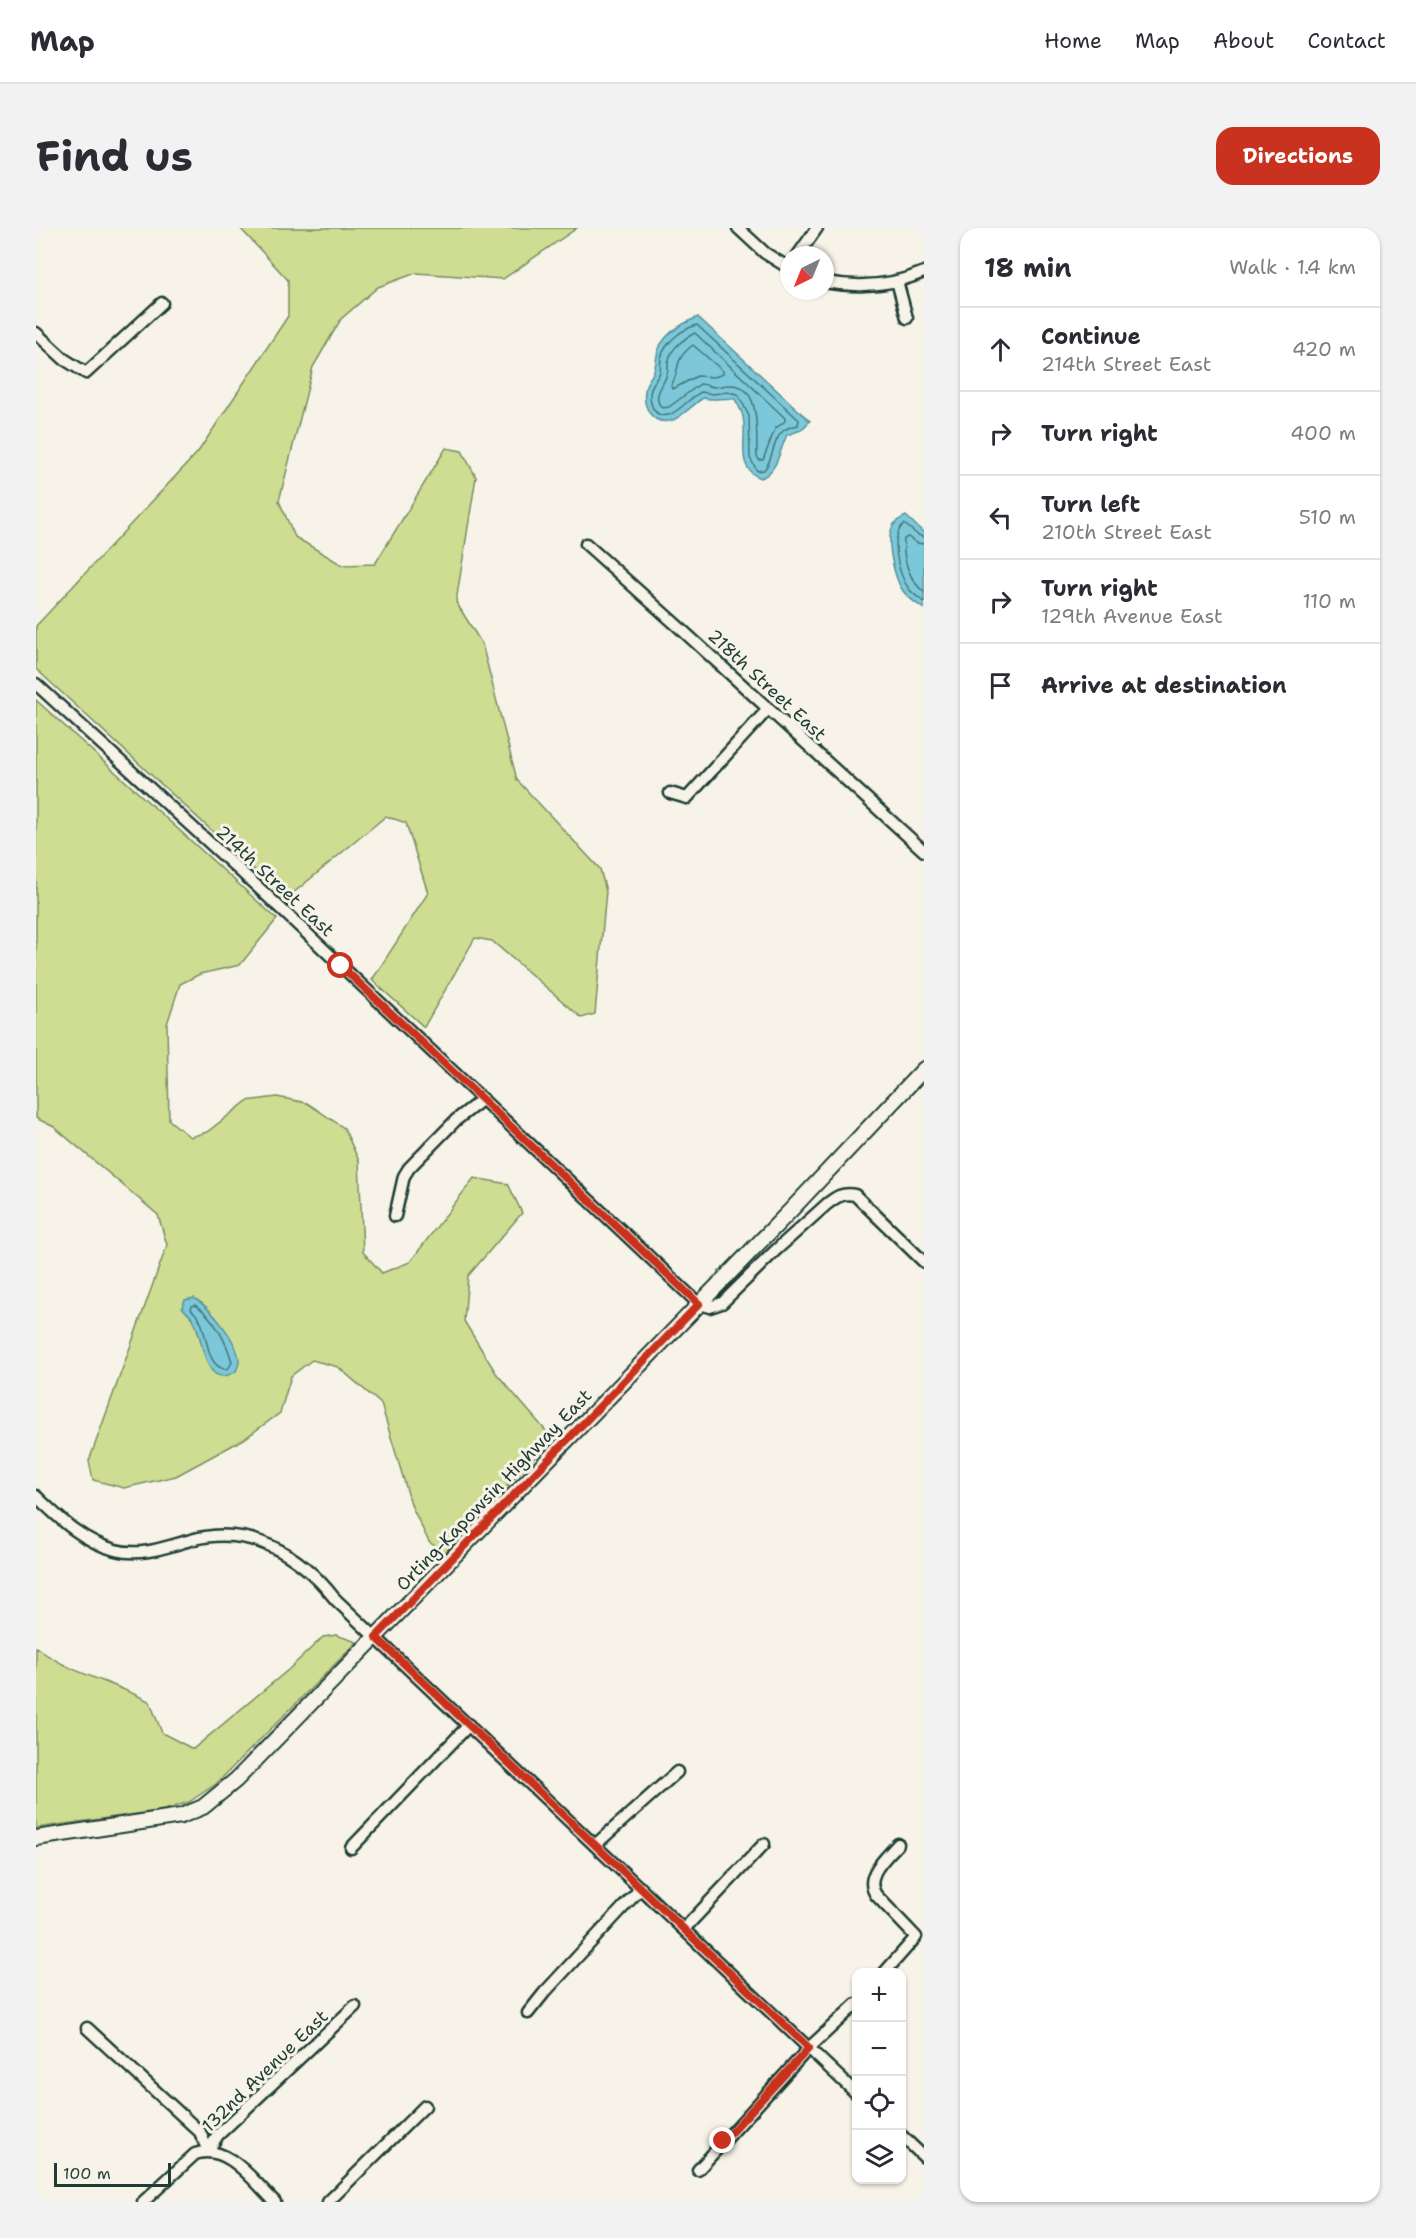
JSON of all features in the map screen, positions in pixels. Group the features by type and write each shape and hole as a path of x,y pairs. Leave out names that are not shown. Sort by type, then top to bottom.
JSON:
{"main road":[{"name":"Orting-Kapowsin Highway East","path":"36,1838 191,1814 236,1780 924,1070"}],"street":[{"path":"738,228 765,253 780,262"},
{"path":"804,246 817,228"},
{"path":"834,283 859,286 897,281 924,272"},
{"path":"897,281 907,318"},
{"path":"36,333 64,359 86,373 162,303"},
{"name":"218th Street East","path":"586,544 924,851"},
{"name":"214th Street East","path":"36,684 261,890 699,1304"},
{"path":"670,793 687,798 768,709"},
{"path":"395,1216 404,1176 409,1168 456,1120 483,1099"},
{"path":"699,1304 710,1307 722,1303 827,1204 847,1193 855,1195 924,1262"},
{"path":"36,1496 71,1529 85,1538 116,1550 147,1552 192,1540 219,1536 251,1540 277,1548 312,1571 335,1599 852,2089"},
{"path":"351,1848 469,1725"},
{"path":"595,1845 677,1772"},
{"path":"684,1929 764,1844"},
{"path":"889,1968 916,1937 872,1888 874,1873 898,1844"},
{"path":"528,2013 544,1992 641,1888"},
{"name":"132nd Avenue East","path":"143,2202 195,2154 208,2151 218,2135 355,2006"},
{"path":"698,2170 809,2048 852,2008"},
{"path":"87,2028 200,2132 208,2151 224,2155 275,2202"},
{"path":"328,2202 425,2106"},
{"path":"906,2140 924,2157"}],"green space":[{"path":"240,228 577,228 503,279 416,273 378,287 341,319 313,367 279,501 295,537 342,565 375,564 446,448 462,451 476,477 456,602 482,644 517,780 600,869 606,891 595,1014 582,1018 492,941 475,938 424,1027 372,980 428,893 406,823 386,816 286,899 36,669 36,626 198,452 288,316 288,280"},
{"path":"36,700 277,919 240,965 200,974 180,984 167,1024 169,1120 190,1137 207,1132 247,1101 277,1097 307,1103 344,1128 359,1161 363,1252 382,1273 410,1262 474,1178 508,1184 522,1213 468,1276 464,1321 496,1373 552,1438 445,1553 429,1542 412,1507 381,1404 338,1367 312,1360 291,1376 280,1413 244,1439 176,1476 124,1488 93,1480 89,1461 167,1245 158,1215 54,1127 36,1118"},
{"path":"336,1635 357,1642 216,1784 189,1802 165,1810 36,1828 36,1647 62,1664 150,1702 162,1733 193,1749 288,1670 323,1637"}],"water":[{"path":"698,317 810,421 801,430 787,435 775,466 761,478 753,474 745,460 743,417 735,399 703,398 673,420 659,420 649,413 645,400 646,386 653,372 661,344 675,329"},
{"path":"906,516 924,533 924,609 903,591 892,560 890,534 896,522"},
{"path":"194,1298 215,1317 229,1335 239,1362 236,1371 225,1376 217,1375 206,1361 194,1321 182,1307 185,1300"}],"route":[{"path":"341,966 699,1304 376,1637 809,2048 723,2141"}]}
